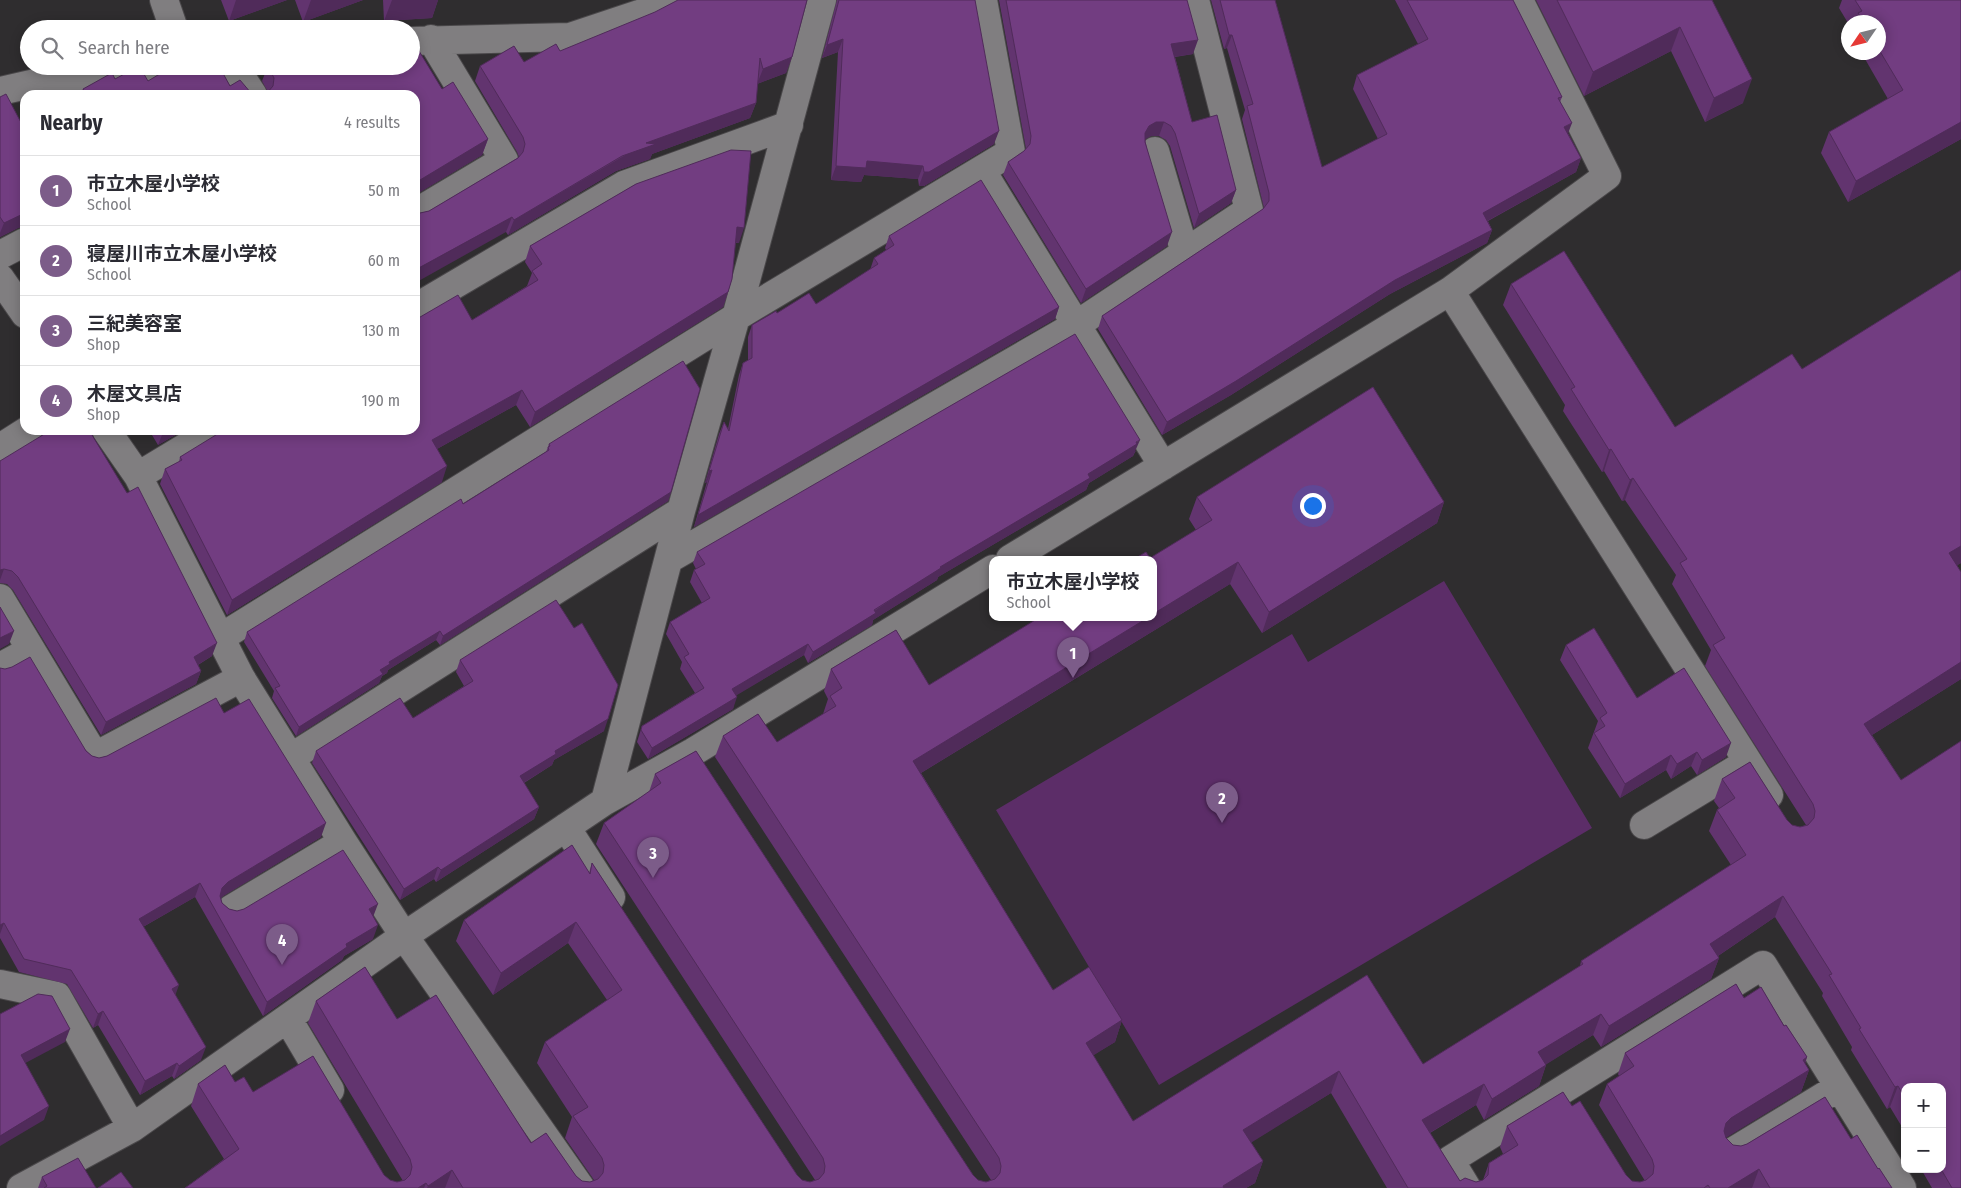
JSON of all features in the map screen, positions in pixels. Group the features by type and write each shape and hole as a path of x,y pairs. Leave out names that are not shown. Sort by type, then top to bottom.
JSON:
{"street":[{"path":"164,0 171,20"},
{"path":"421,40 570,37 642,13 668,0"},
{"path":"605,801 681,512 822,0"},
{"path":"220,638 736,317 1011,152 983,0"},
{"path":"670,559 1076,325 1249,210 1195,0"},
{"path":"1015,556 1450,291 1607,176 1519,0"},
{"path":"420,210 504,160 421,40"},
{"path":"22,90 44,89 112,75"},
{"path":"240,75 250,90"},
{"path":"0,91 20,90"},
{"path":"420,305 624,185 789,125"},
{"path":"1155,151 1185,253"},
{"path":"982,171 1163,466"},
{"path":"0,255 20,245"},
{"path":"0,278 20,307"},
{"path":"1450,291 1782,817"},
{"path":"0,448 20,435"},
{"path":"109,435 138,476 241,678 290,758 404,936 581,1188"},
{"path":"138,476 206,435"},
{"path":"290,758 681,512"},
{"path":"21,1188 132,1128 404,936 605,801 693,752 989,571"},
{"path":"0,598 95,756 241,678"},
{"path":"0,667 31,650"},
{"path":"693,752 709,776"},
{"path":"1644,824 1748,762"},
{"path":"566,827 625,917"},
{"path":"231,909 343,842"},
{"path":"1467,1188 1450,1160 1574,1095 1763,965 1902,1188"},
{"path":"0,984 57,996 132,1128"},
{"path":"288,1019 343,1112"},
{"path":"1732,1152 1838,1087"}],"shaded area":[{"path":"1444,581 1592,828 1159,1085 996,810 1292,634 1308,662"}],"building":[{"path":"678,0 807,0 792,57 763,69 760,58 756,103 646,143 656,144 622,156 514,220 512,217 420,267 420,213 429,211 518,158 523,152 525,144 523,137 480,66 514,46 524,62 556,44 560,51 655,12"},
{"path":"839,0 975,0 999,131 929,172 924,172 923,166 867,161 866,168 836,166 843,39 827,45"},
{"path":"1006,0 1187,0 1198,40 1171,44 1192,122 1217,115 1236,190 1199,214 1175,133 1171,126 1164,122 1156,122 1149,126 1145,133 1145,142 1172,232 1086,289 1008,162 1024,151 1030,144 1031,136"},
{"path":"1220,0 1275,0 1322,167 1387,134 1357,75 1428,39 1407,0 1513,0 1562,97 1558,98 1572,123 1564,127 1581,158 1483,213 1492,230 1395,280 1236,381 1167,422 1102,316 1263,209 1269,201 1269,193 1247,106 1253,104 1232,35 1229,35"},
{"path":"1557,0 1712,0 1752,79 1714,98 1680,27 1593,72"},
{"path":"1855,0 1961,0 1961,122 1856,181 1829,132 1903,90 1885,60 1886,15 1859,15 1858,13 1862,11"},
{"path":"420,53 442,89 453,82 488,139 420,180 420,90 270,90 273,86 272,75 420,75"},
{"path":"108,75 113,75 115,79 122,75 144,75 148,81 158,75 224,75 230,86 240,80 248,90 83,89"},
{"path":"6,94 20,121 20,215 4,223 0,217 0,97"},
{"path":"731,150 751,151 744,228 737,227 732,279 728,292 535,412 522,390 432,440 447,466 232,600 165,469 182,460 180,457 216,435 420,435 420,317 458,295 472,320 538,280 532,271 542,264 530,246 636,184"},
{"path":"981,180 1059,307 698,515 724,422 729,431 743,363 752,358 752,325 776,311 777,313 809,293 816,304 878,264 874,258 894,245 889,236"},
{"path":"1564,251 1675,427 1792,354 1802,369 1961,270 1961,546 1949,553 1961,572 1961,662 1864,724 1901,780 1961,741 1961,1188 1952,1188 1943,1173 1946,1173 1946,1083 1901,1083 1901,1091 1898,1086 1895,1087 1859,1029 1861,1028 1829,975 1832,974 1783,896 1710,944 1719,958 1609,1026 1601,1014 1538,1052 1546,1065 1492,1099 1484,1084 1422,1120 1460,1181 1465,1178 1476,1182 1483,1180 1488,1175 1489,1163 1518,1145 1507,1126 1563,1092 1572,1106 1580,1101 1626,1175 1632,1181 1640,1182 1646,1180 1653,1174 1654,1166 1652,1159 1607,1084 1634,1066 1625,1053 1736,984 1744,998 1761,987 1784,1026 1786,1025 1807,1057 1803,1060 1809,1070 1731,1118 1726,1123 1724,1131 1726,1138 1733,1145 1741,1146 1747,1144 1825,1097 1851,1139 1857,1135 1892,1188 1770,1188 1759,1169 1728,1188 1710,1188 1708,1185 1704,1188 1408,1188 1339,1071 1243,1130 1263,1161 1223,1186 1224,1188 463,1188 452,1170 428,1186 426,1183 418,1188 185,1188 239,1149 198,1084 225,1065 235,1082 244,1077 253,1092 313,1056 384,1175 390,1180 397,1182 405,1180 410,1175 412,1167 410,1159 316,1001 365,967 397,1019 436,995 531,1143 546,1133 576,1176 582,1181 590,1182 598,1179 603,1173 604,1165 602,1158 573,1116 588,1107 545,1042 622,990 576,922 501,973 464,920 572,845 590,874 592,863 797,1175 802,1180 810,1182 819,1179 824,1173 823,1158 604,823 661,783 655,774 696,751 973,1175 978,1180 986,1182 995,1179 1000,1173 999,1158 723,736 758,714 777,742 836,706 830,696 842,688 831,669 896,630 929,685 1033,621 1142,621 913,761 1053,990 1089,967 1122,1020 1086,1043 1133,1121 1367,975 1423,1064 1583,964 1581,961 1746,855 1717,810 1735,798 1722,779 1750,762 1792,825 1800,827 1808,825 1814,818 1813,804 1713,645 1725,638 1680,563 1687,559 1633,478 1630,480 1611,449 1609,450 1571,389 1575,387 1511,284"},
{"path":"1075,334 1140,440 1136,442 1137,444 1088,474 1090,478 940,567 874,610 876,613 813,652 808,644 732,689 737,697 652,748 641,730 642,726 704,688 684,657 689,654 670,622 710,598 694,570 705,564 697,552"},
{"path":"683,361 700,389 671,492 443,636 440,631 389,662 390,664 380,670 383,674 299,727 275,688 280,686 247,632 461,499 463,504 549,450 549,444"},
{"path":"1373,387 1444,502 1269,612 1238,562 1157,612 1157,556 1153,556 1212,520 1197,497"},
{"path":"43,435 92,435 127,493 138,487 217,643 194,657 201,671 106,722 18,577 12,571 0,570 0,461"},
{"path":"1146,552 1149,556 1139,556"},
{"path":"556,600 574,628 582,623 618,685 608,719 555,751 556,754 520,776 539,807 441,870 438,867 404,889 316,751 400,698 413,718 473,681 460,660"},
{"path":"0,607 14,631 0,638"},
{"path":"1594,628 1637,698 1684,668 1731,743 1702,760 1697,752 1677,764 1671,755 1625,784 1594,733 1605,726 1600,718 1607,713 1566,645"},
{"path":"30,657 86,751 92,756 99,758 107,756 216,698 224,713 249,699 326,823 228,882 222,888 220,896 222,903 229,909 237,911 244,909 343,850 378,904 369,909 378,925 346,944 347,947 267,1002 200,883 139,919 179,985 172,989 206,1047 179,1066 177,1063 145,1081 103,1011 98,1014 71,970 24,959 4,923 0,925 0,668 12,667"},
{"path":"38,994 52,996 70,1029 21,1055 49,1106 0,1136 0,1014"},
{"path":"78,1158 96,1188 44,1188 47,1186 42,1177"},
{"path":"121,1172 133,1188 98,1188"}],"place":[{"name":"市立木屋小学校","path":"1073,678"},
{"name":"寝屋川市立木屋小学校","path":"1222,823"},
{"name":"三紀美容室","path":"653,878"},
{"name":"木屋文具店","path":"282,965"}]}
